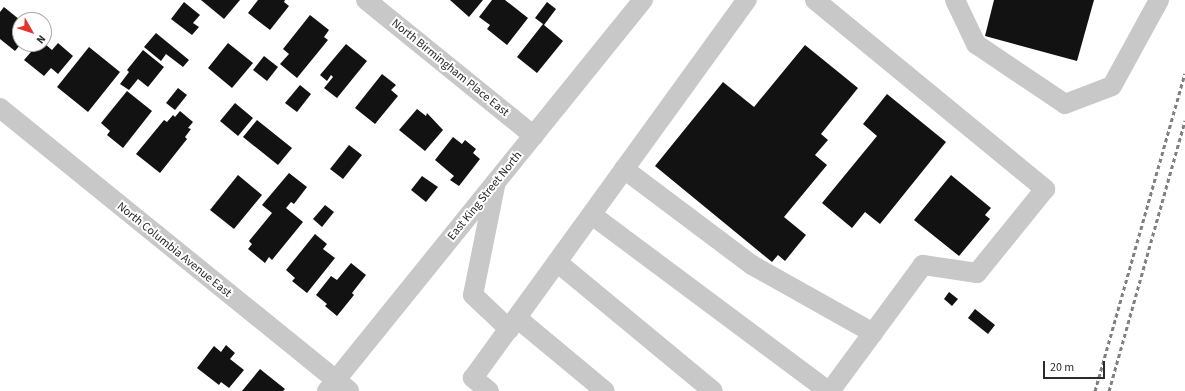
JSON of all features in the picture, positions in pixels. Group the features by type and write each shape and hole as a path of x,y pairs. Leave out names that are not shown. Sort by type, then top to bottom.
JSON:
{"street":[{"name":"North Birmingham Place East","path":"366,0 534,136"},
{"name":"East King Street North","path":"337,388 496,182 643,0"},
{"path":"489,391 473,378 747,0"},
{"path":"592,214 829,391 923,265 977,273 1045,189 815,0"},
{"path":"956,0 976,44 1065,104 1112,86 1159,0"},
{"name":"North Columbia Avenue East","path":"0,108 337,388"},
{"path":"624,169 752,265 873,333"},
{"path":"496,182 473,295 605,391"},
{"path":"557,262 713,391"}],"building":[{"path":"201,0 240,0 224,19"},
{"path":"258,0 285,0 284,2 289,6 270,30 248,13"},
{"path":"450,0 483,0 469,17"},
{"path":"492,0 505,0 528,18 507,45 487,29 490,25 479,17"},
{"path":"994,0 1094,0 1077,61 985,36"},
{"path":"184,2 200,15 193,23 199,27 192,35 171,19"},
{"path":"547,2 556,9 544,25 563,41 537,73 517,57 543,24 535,18"},
{"path":"4,7 12,14 12,49 0,39 0,12"},
{"path":"310,15 329,30 324,37 328,40 297,78 280,64 289,54 283,49"},
{"path":"156,33 189,60 183,67 166,54 161,61 144,47"},
{"path":"58,43 73,56 58,74 51,68 44,76 24,60 31,52 52,52"},
{"path":"228,43 253,63 232,88 208,68"},
{"path":"346,44 367,61 337,98 324,88 333,77 331,75 327,81 320,75"},
{"path":"805,45 858,88 821,134 828,140 815,155 827,165 784,217 806,235 785,261 778,255 772,262 655,166 723,82 754,107"},
{"path":"89,47 120,72 88,112 57,87"},
{"path":"143,50 164,67 148,87 138,79 129,90 120,84 129,72 127,70"},
{"path":"264,56 278,67 267,81 253,70"},
{"path":"382,74 396,85 391,90 398,96 375,124 355,108"},
{"path":"300,85 311,94 297,112 285,103"},
{"path":"178,88 187,95 175,110 166,103"},
{"path":"127,91 152,111 123,148 107,135 110,131 101,123"},
{"path":"887,94 946,142 880,224 865,212 852,228 822,203 877,136 863,124"},
{"path":"235,103 253,118 238,136 220,121"},
{"path":"417,109 426,116 427,113 443,130 425,151 399,130"},
{"path":"180,111 193,122 188,128 191,129 185,137 187,139 160,173 136,154 164,120 167,122 173,115 175,117"},
{"path":"257,120 292,148 278,165 243,137"},
{"path":"453,137 462,144 465,140 476,149 473,153 480,159 459,186 450,180 454,176 435,160"},
{"path":"349,145 362,155 343,179 330,169"},
{"path":"289,173 307,187 294,204 291,202 286,208 303,222 272,260 269,257 265,263 248,249 252,244 249,241 272,213 262,205"},
{"path":"238,175 262,195 234,229 210,210"},
{"path":"951,175 991,208 985,215 990,219 959,256 914,220"},
{"path":"422,176 438,187 426,202 411,190"},
{"path":"325,205 334,212 322,227 313,219"},
{"path":"315,234 327,244 323,249 335,258 307,293 292,281 295,278 286,270"},
{"path":"351,263 366,275 352,293 354,295 337,316 325,306 327,304 316,295 331,276 337,280"},
{"path":"949,292 958,299 952,306 944,299"},
{"path":"975,309 995,325 988,334 968,318"},
{"path":"226,345 235,353 230,359 244,370 229,388 221,382 219,385 197,368 214,346 221,352"},
{"path":"260,369 285,389 283,391 242,391"}],"railway":[{"path":"1095,391 1185,73"},
{"path":"1109,391 1185,120"}]}
